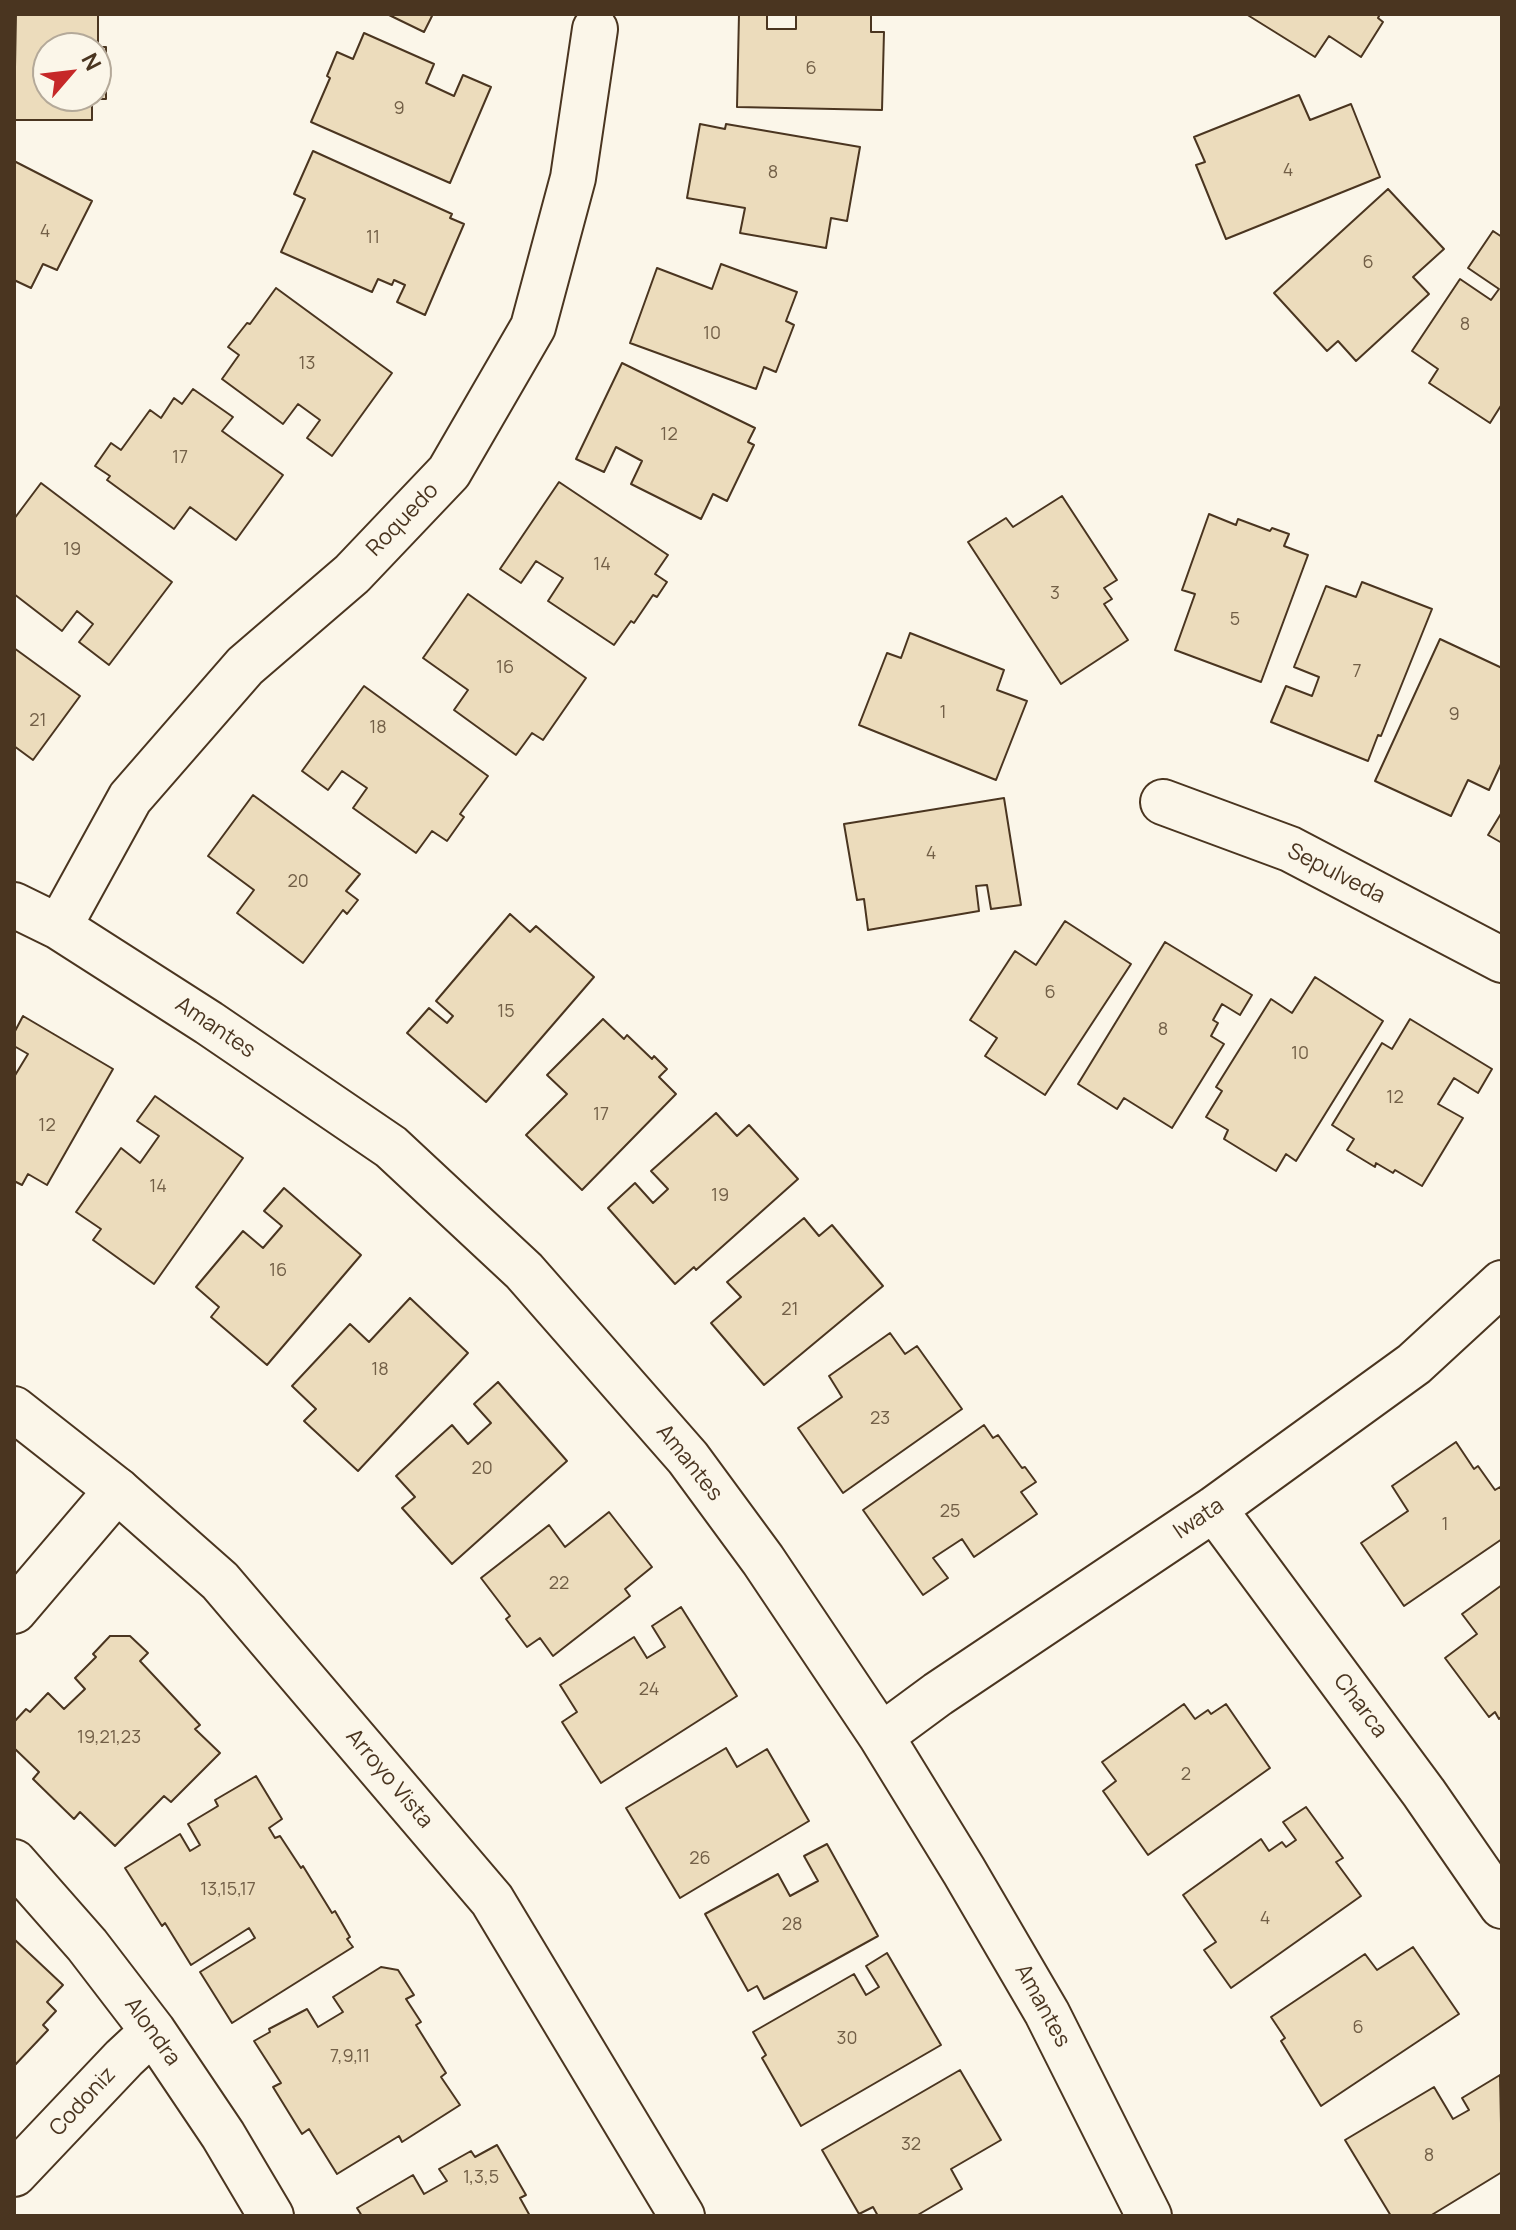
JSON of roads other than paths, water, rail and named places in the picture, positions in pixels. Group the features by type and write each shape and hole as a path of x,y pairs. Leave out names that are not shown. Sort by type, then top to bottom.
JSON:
{"street":[{"name":"Roquedo","path":"59,927 130,798 245,666 352,574 449,472 533,327 573,178 595,29"},
{"name":"Sepulveda","path":"1163,802 1290,849 1502,960"},
{"name":"Amantes","path":"14,905 59,927 209,1023 391,1147 524,1271 688,1458 763,1560 881,1736 1047,2013 1149,2216"},
{"name":"Iwata","path":"881,1736 938,1694 1214,1509 1414,1364 1502,1283"},
{"name":"Arroyo Vista","path":"14,1409 117,1490 220,1581 492,1900 682,2216"},
{"path":"14,1611 117,1490"},
{"name":"Charca","path":"1214,1509 1424,1793 1502,1906"},
{"name":"Alondra","path":"14,1862 87,1945 153,2031 223,2135 271,2216"},
{"name":"Codoniz","path":"14,2174 153,2031"}]}
